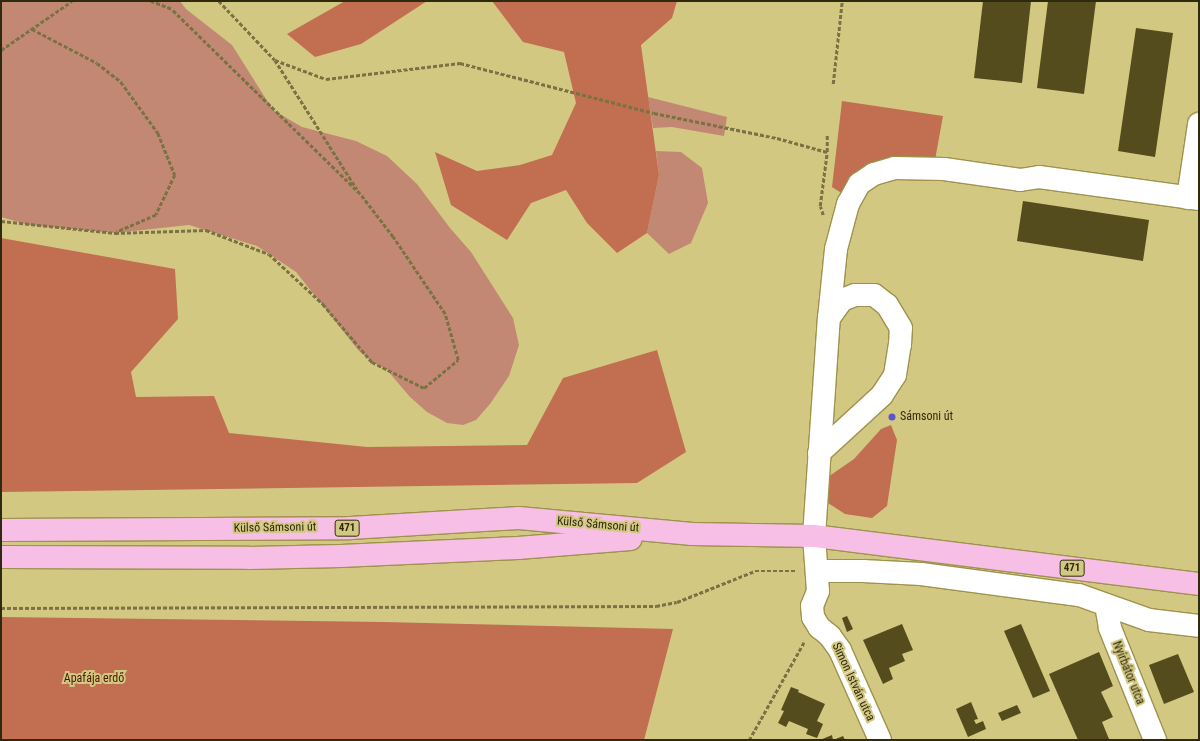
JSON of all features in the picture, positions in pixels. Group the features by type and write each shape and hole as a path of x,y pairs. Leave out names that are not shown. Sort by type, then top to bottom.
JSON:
{"main road":[{"name":"Külső Sámsoni út","path":"1,530 350,528 519,518 692,534 814,536"},
{"name":"Külső Sámsoni út","path":"1,557 249,558 341,556 518,548 692,534"},
{"name":"471","path":"814,536 1199,584"}],"street":[{"path":"1194,198 1199,124"},
{"name":"Simon István utca","path":"880,740 840,650 830,636 819,628 813,617 812,606 818,591 814,536 829,318 836,249 848,204 859,184 874,174 895,168 944,169 1020,180 1038,177 1194,198"},
{"path":"819,453 882,395 895,376 900,345 901,328 887,305 874,295 855,295 842,300 829,318"},
{"path":"817,572 863,570 921,574 1080,596 1149,620 1199,626"},
{"name":"Nyírbátor utca","path":"1106,605 1110,628 1155,740"}],"path":[{"path":"1,50 72,1"},
{"path":"150,1 171,9 360,194"},
{"path":"1,221 115,233 206,230 269,254 323,304 372,362 424,388 458,360 444,314 393,237 360,194 275,60 219,1"},
{"path":"833,84 842,1"},
{"path":"32,29 71,51 97,63 121,82 158,133 175,175 156,215 115,233"},
{"path":"275,60 326,79 460,63 654,113 777,138 827,152"},
{"path":"827,135 827,152 820,206 836,249"},
{"path":"1,608 656,606 677,602 755,571 817,572"},
{"path":"748,740 805,641 819,628"}],"shaded area":[{"path":"1,1 180,1 186,9 232,45 273,110 302,127 356,141 387,156 417,184 450,228 471,252 513,318 519,345 509,376 490,404 476,420 463,425 447,423 427,412 410,397 387,370 372,362 359,351 296,272 257,246 189,225 115,233 29,225 1,217"},
{"path":"648,97 727,117 724,136 672,127 653,128"},
{"path":"656,151 681,152 702,168 708,203 691,243 669,254 647,233 659,175"}],"green space":[{"path":"345,1 427,1 361,44 315,57 287,34"},
{"path":"492,1 677,1 672,18 641,45 659,175 647,233 617,253 587,223 566,190 531,203 507,240 451,205 435,152 477,171 520,165 552,155 576,103 564,52 523,42"},
{"path":"842,101 943,116 935,160 843,194 832,187"},
{"path":"1,238 175,269 178,319 131,372 136,397 214,396 229,433 367,447 527,445 563,378 657,350 686,452 637,483 1,492"},
{"path":"891,425 897,440 887,506 872,518 845,514 825,501 825,479 854,459 881,429"},
{"name":"Apafája erdő","path":"1,617 383,622 673,629 644,740 1,740"}],"building":[{"path":"983,1 1031,1 1022,83 974,78"},
{"path":"1048,1 1096,1 1084,94 1037,88"},
{"path":"1136,28 1173,33 1155,157 1118,151"},
{"path":"1023,201 1149,220 1143,261 1017,241"},
{"path":"847,616 853,629 847,632 842,618"},
{"path":"902,624 913,650 902,654 905,661 889,668 893,679 883,684 863,640"},
{"path":"1021,624 1050,691 1033,698 1004,631"},
{"path":"1099,652 1113,686 1101,692 1113,717 1102,722 1109,739 1078,740 1049,674"},
{"path":"1178,654 1194,692 1164,704 1149,665"},
{"path":"791,687 799,690 798,692 825,704 817,721 823,724 817,738 806,734 808,729 789,721 786,727 778,723 784,711 781,710"},
{"path":"971,702 978,719 974,720 976,724 983,721 986,729 968,737 956,709"},
{"path":"1017,705 1021,713 1002,721 998,713"},
{"path":"832,735 833,740 820,740"},
{"path":"843,736 845,740 833,740"}],"place":[{"name":"Sámsoni út","path":"892,417"}]}
